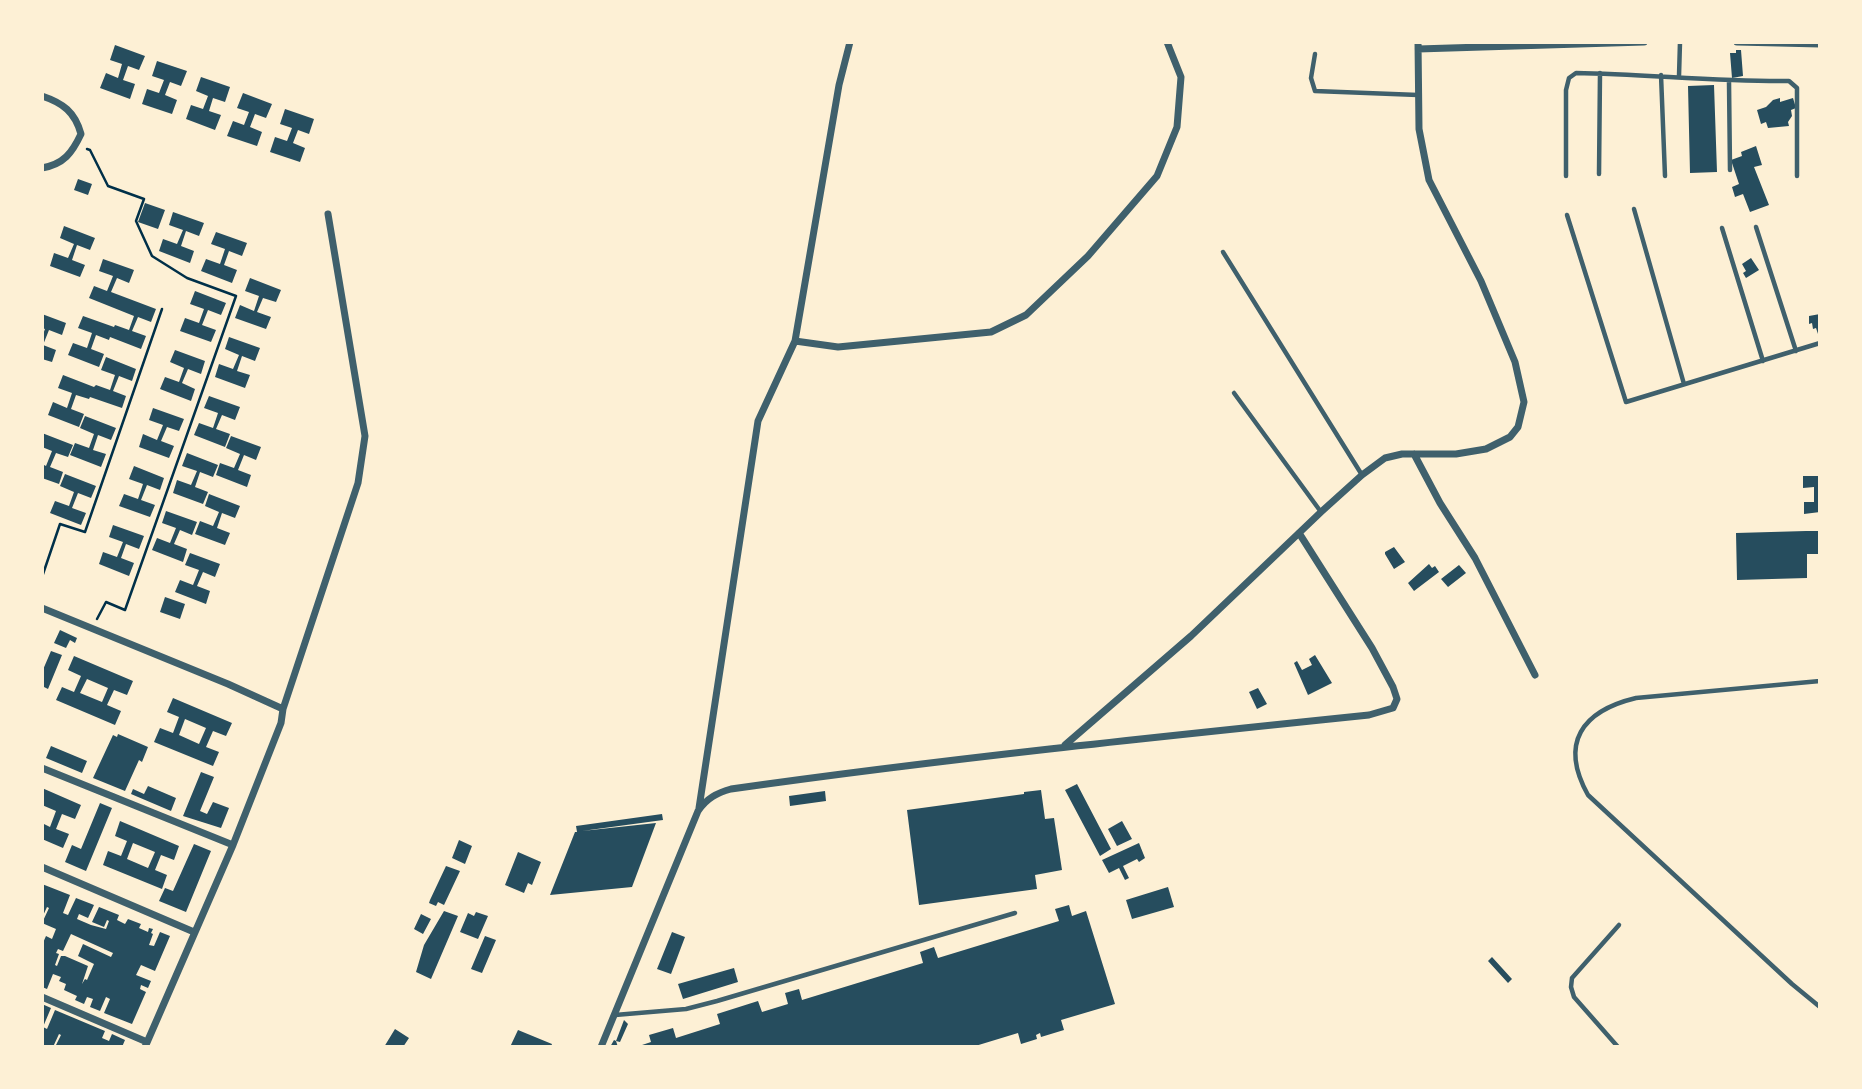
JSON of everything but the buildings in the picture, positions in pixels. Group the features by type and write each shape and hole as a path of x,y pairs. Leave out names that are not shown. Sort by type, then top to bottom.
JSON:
{"street":[{"path":"601,1047 698,811 758,421 795,341 839,85 850,42"},
{"path":"795,341 838,347 991,332 1026,315 1088,256 1157,176 1177,127 1181,77 1167,42"},
{"path":"1064,746 1191,636 1321,512 1385,458 1402,454 1457,454 1486,449 1514,433 1523,412 1524,402 1515,362 1481,281 1429,180 1419,129 1418,46 1644,42"},
{"path":"1737,42 1820,44"},
{"path":"42,96 67,108 78,121 81,134 71,154 62,162 42,168"},
{"path":"42,998 146,1044 233,845 281,723 283,709 358,483 365,436 328,214"},
{"path":"1414,454 1440,503 1475,558 1535,675"},
{"path":"698,811 706,800 732,789 1064,746 1369,715 1393,708 1397,699 1393,687 1372,648 1299,533"},
{"path":"42,608 278,704 283,709"},
{"path":"42,768 233,845"},
{"path":"42,867 194,932"}],"lane":[{"path":"1679,42 1679,76"},
{"path":"1315,54 1311,78 1315,91 1418,95"},
{"path":"1566,176 1566,90 1569,78 1576,72 1679,76 1729,82 1789,81 1797,88 1797,176"},
{"path":"1599,174 1600,73"},
{"path":"1661,75 1665,176"},
{"path":"1729,82 1730,170"},
{"path":"1634,209 1684,384"},
{"path":"1567,215 1626,402 1820,343"},
{"path":"1756,227 1796,351"},
{"path":"1722,228 1763,361"},
{"path":"1223,252 1362,475"},
{"path":"1234,393 1321,512"},
{"path":"1820,681 1636,698 1620,702 1606,709 1580,731 1575,747 1575,762 1579,779 1588,795 1820,1007"},
{"path":"614,1015 686,1009 718,1001 1015,913"},
{"path":"1618,1047 1574,997 1571,987 1572,978 1619,925"}],"path":[{"path":"76,145 90,150 108,186 144,199 136,220 152,256 187,278 236,296 125,610 106,602 93,628"},
{"path":"42,577 60,524 85,532 162,309"}]}
